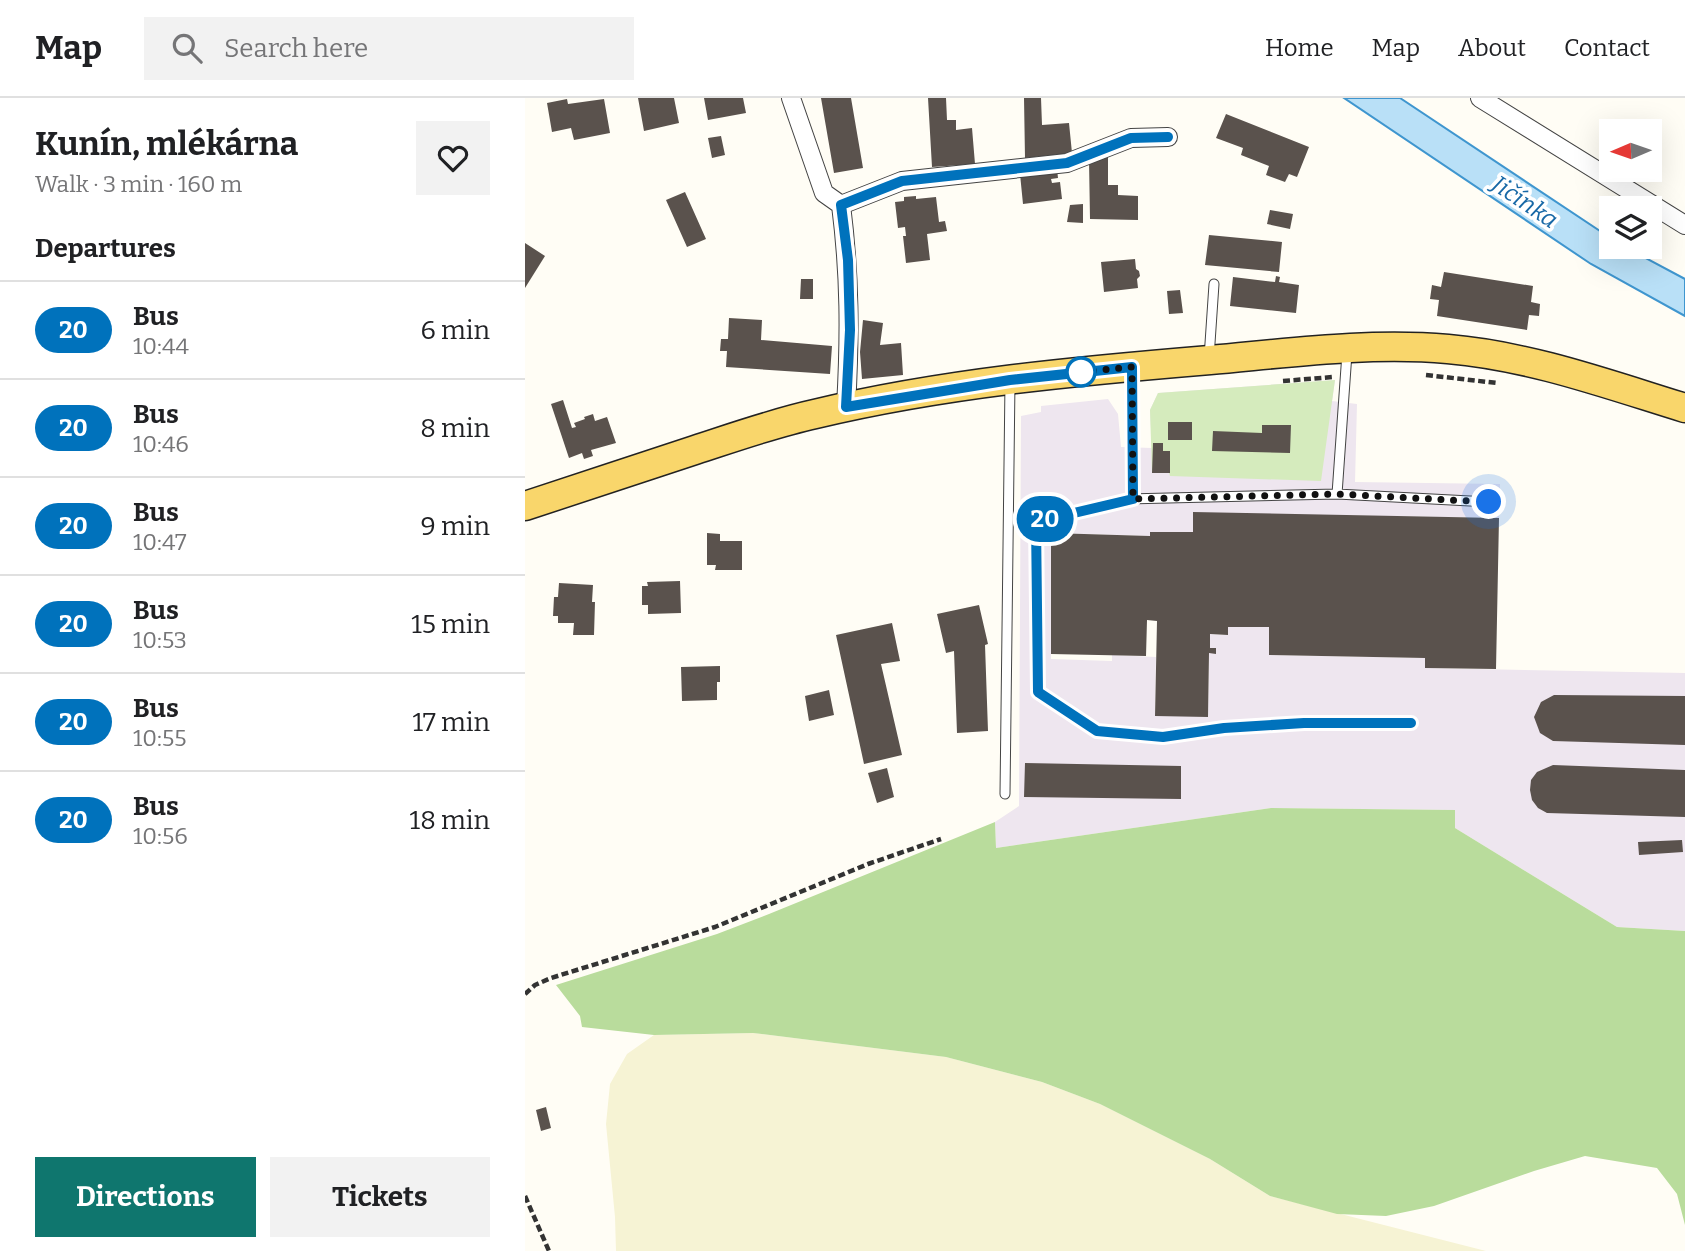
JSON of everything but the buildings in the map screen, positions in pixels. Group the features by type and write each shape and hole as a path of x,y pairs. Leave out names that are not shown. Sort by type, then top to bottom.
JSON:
{"main road":[{"path":"525,506 777,424 846,407 1010,380 1209,360 1347,361 1399,346 1450,349 1553,368 1685,408"}],"street":[{"path":"791,98 824,193 841,205 848,260 850,330 846,407"},
{"path":"1481,98 1685,225"},
{"path":"841,205 902,181 1067,163 1131,138 1168,137"}],"lane":[{"path":"1209,360 1214,284"},
{"path":"1337,494 1347,361"},
{"path":"1132,367 1133,499"},
{"path":"1005,794 1010,380"},
{"path":"1411,723 1290,724 1224,728 1163,737 1097,731 1038,692 1036,522 1133,499 1337,494 1489,502"}],"path":[{"path":"1280,381 1347,361"},
{"path":"1419,374 1508,384"},
{"path":"525,994 534,985 551,978 715,927 868,864 941,839"},
{"path":"525,1196 549,1251"}],"shaded area":[{"path":"1335,380 1332,401 1357,404 1355,482 1500,484 1499,518 1193,513 1193,532 1151,532 1150,536 1052,533 1051,659 1112,661 1112,655 1156,657 1155,716 1208,716 1209,653 1216,653 1210,648 1210,634 1228,635 1228,627 1269,627 1269,655 1425,658 1426,668 1685,673 1685,931 1617,927 1455,828 1455,810 1271,808 996,848 995,822 1019,806 1021,416 1041,412 1041,406 1108,399 1118,414 1121,447 1152,448 1150,410 1158,393"},
{"path":"753,1033 946,1057 1042,1082 1100,1104 1210,1159 1270,1196 1486,1251 616,1251 606,1124 610,1084 627,1054 654,1035"}],"green space":[{"path":"1335,380 1321,481 1170,476 1169,473 1152,473 1150,410 1158,393"},
{"path":"1271,808 1455,810 1455,828 1617,927 1685,931 1685,1225 1677,1194 1657,1168 1585,1156 1434,1206 1386,1216 1337,1214 1270,1196 1210,1159 1100,1104 1042,1082 946,1057 753,1033 654,1035 582,1027 580,1016 556,985 717,934 995,822 996,848"}],"water":[{"name":"Jičínka","path":"1344,98 1400,98 1599,230 1599,259 1648,259 1685,279 1685,316 1591,264"}],"bus line":[{"name":"20","path":"1168,137 1131,138 1067,163 902,181 841,205 848,260 850,330 846,407 1010,380 1132,367 1133,499 1036,522 1038,692 1097,731 1163,737 1224,728 1304,723 1411,723"}],"route":[{"path":"1081,372 1132,367 1133,499 1337,494 1489,502"}]}
